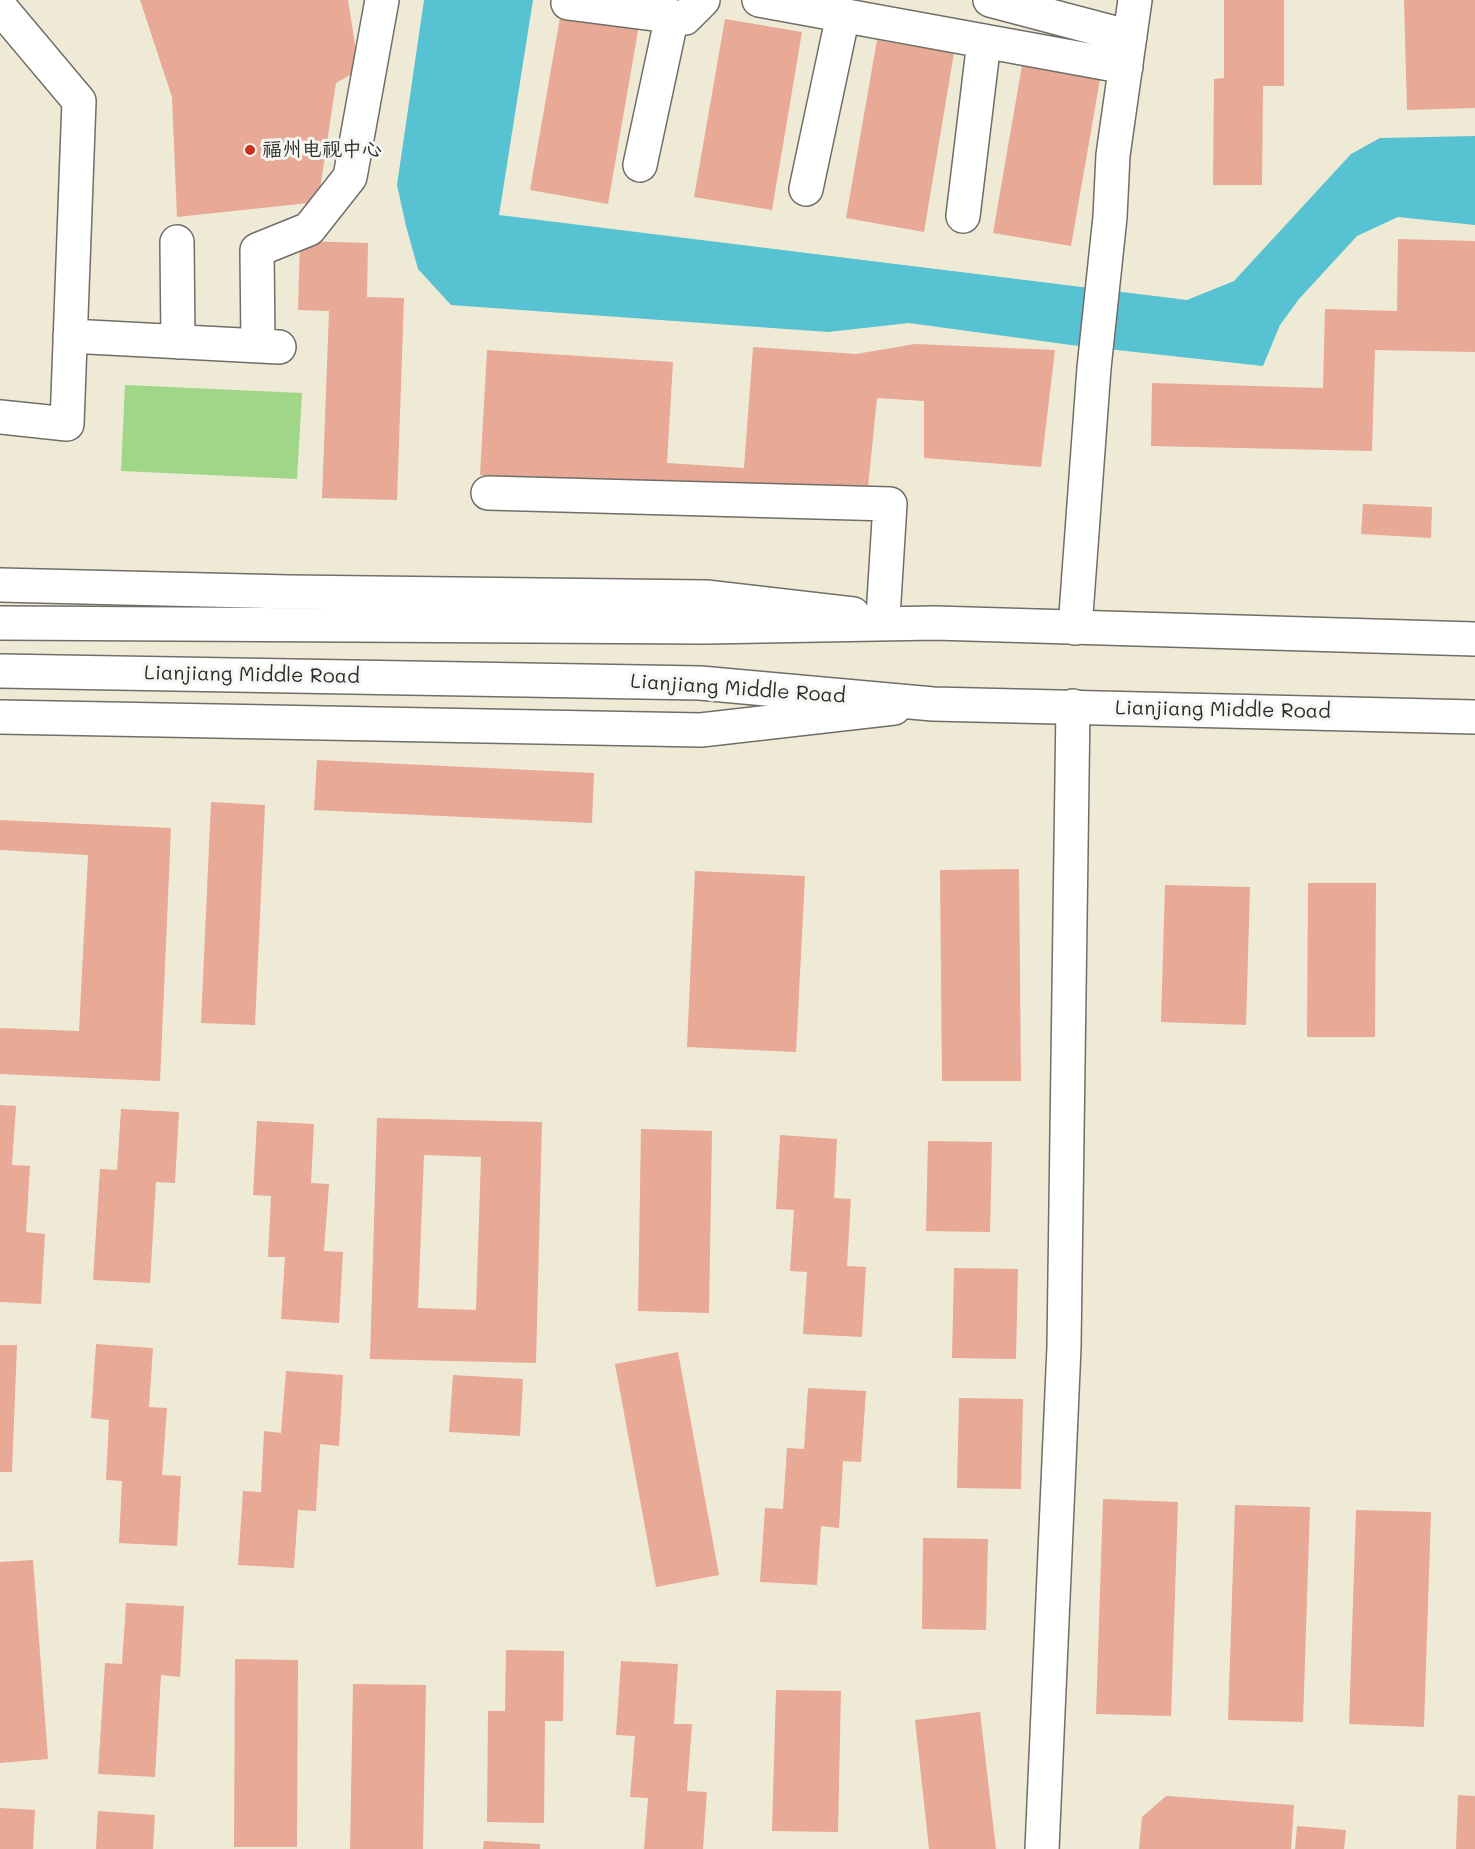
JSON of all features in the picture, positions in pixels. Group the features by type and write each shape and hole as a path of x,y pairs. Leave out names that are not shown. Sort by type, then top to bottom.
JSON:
{"main road":[{"path":"70,336 269,346 257,250 309,229 350,177 382,0"},
{"path":"568,3 685,18 703,0"},
{"path":"759,0 984,41 1128,52"},
{"path":"990,0 1128,52"},
{"path":"1076,628 1094,368 1110,217 1113,155 1135,0"},
{"path":"0,7 79,101 68,424 0,417"},
{"path":"806,189 843,15"},
{"path":"640,165 672,16"},
{"path":"963,216 984,41"},
{"path":"177,242 178,342"},
{"path":"488,493 890,504 883,617"},
{"path":"0,585 289,592 706,597 935,624"},
{"path":"0,622 705,627 935,624 1475,639"},
{"name":"Lianjiang Middle Road","path":"0,671 700,683 933,704 1475,717"},
{"path":"0,717 701,729 933,704"},
{"path":"1042,1849 1064,1347 1073,706"}],"green space":[{"path":"125,385 302,393 297,479 121,471"}],"water":[{"path":"424,0 533,0 499,215 1187,300 1234,281 1351,154 1380,138 1475,136 1475,225 1398,217 1357,236 1299,299 1280,325 1263,366 1071,345 909,323 828,332 451,305 418,269 397,185"}],"building":[{"name":"福州电视中心","path":"140,0 348,0 359,70 336,83 318,202 177,217 172,97"},
{"path":"1224,0 1284,0 1284,86 1263,86 1262,185 1213,185 1214,79 1224,78"},
{"path":"1404,0 1475,0 1475,108 1407,110"},
{"path":"561,12 639,25 608,204 530,190"},
{"path":"725,19 802,32 772,210 694,197"},
{"path":"877,40 954,53 924,232 846,218"},
{"path":"1024,54 1102,68 1071,246 993,233"},
{"path":"1398,239 1475,241 1475,352 1375,350 1372,451 1151,446 1152,383 1323,388 1325,309 1397,311"},
{"path":"300,241 368,243 367,297 404,298 397,500 322,498 329,311 298,310"},
{"path":"915,344 1055,350 1041,467 924,458 924,401 877,398 867,497 480,475 487,350 673,362 667,463 744,468 753,347 856,354"},
{"path":"1363,504 1432,507 1431,538 1361,534"},
{"path":"317,760 594,773 592,823 314,810"},
{"path":"211,802 265,805 255,1025 201,1023"},
{"path":"0,820 171,828 160,1081 0,1074 0,1028 79,1031 88,855 0,850"},
{"path":"1019,869 1021,1081 942,1081 940,870"},
{"path":"695,871 805,876 796,1052 687,1047"},
{"path":"1308,883 1376,883 1375,1037 1307,1037"},
{"path":"1165,885 1250,887 1246,1025 1161,1022"},
{"path":"0,1105 16,1106 12,1165 30,1166 26,1232 45,1234 41,1304 0,1302"},
{"path":"121,1109 179,1112 175,1183 156,1182 150,1283 93,1280 100,1169 117,1170"},
{"path":"377,1118 542,1122 536,1363 370,1359","holes":["424,1155 481,1157 476,1310 418,1308"]},
{"path":"257,1121 314,1124 311,1183 329,1184 324,1251 343,1252 339,1323 281,1319 285,1257 268,1257 271,1196 253,1195"},
{"path":"641,1129 712,1131 709,1313 638,1311"},
{"path":"780,1135 837,1139 834,1198 851,1199 847,1266 866,1267 862,1337 803,1334 807,1272 790,1271 794,1210 776,1209"},
{"path":"928,1141 992,1142 990,1232 926,1231"},
{"path":"954,1268 1018,1269 1016,1359 952,1358"},
{"path":"96,1344 153,1348 149,1407 167,1408 162,1475 181,1476 177,1546 119,1543 122,1481 106,1480 109,1420 91,1418"},
{"path":"0,1345 17,1345 12,1472 0,1472"},
{"path":"678,1352 719,1575 656,1587 615,1364"},
{"path":"286,1371 343,1375 339,1446 320,1444 316,1511 298,1510 294,1568 238,1565 243,1491 261,1492 264,1431 281,1433"},
{"path":"453,1375 523,1379 520,1436 449,1432"},
{"path":"808,1388 866,1391 861,1462 843,1461 839,1528 821,1526 817,1585 760,1582 765,1508 783,1509 787,1448 804,1449"},
{"path":"959,1398 1023,1399 1021,1489 957,1488"},
{"path":"1103,1499 1178,1502 1171,1716 1096,1714"},
{"path":"1235,1505 1310,1507 1303,1722 1228,1720"},
{"path":"1356,1510 1431,1512 1424,1727 1349,1724"},
{"path":"923,1538 988,1539 986,1630 922,1629"},
{"path":"33,1560 48,1759 0,1763 0,1562"},
{"path":"126,1603 184,1606 180,1677 161,1675 155,1777 98,1774 105,1663 122,1664"},
{"path":"506,1650 564,1651 563,1721 545,1721 544,1823 487,1822 488,1711 505,1711"},
{"path":"235,1659 298,1660 297,1847 234,1847"},
{"path":"621,1661 678,1664 674,1724 692,1724 687,1791 707,1792 703,1849 644,1849 648,1798 630,1797 635,1736 616,1735"},
{"path":"353,1684 426,1685 423,1849 350,1849"},
{"path":"776,1690 841,1691 838,1832 772,1831"},
{"path":"980,1712 996,1849 929,1849 915,1720"},
{"path":"1458,1795 1475,1796 1475,1849 1456,1849"},
{"path":"1166,1796 1294,1805 1291,1849 1139,1849 1142,1817"},
{"path":"0,1808 35,1810 33,1849 0,1849"},
{"path":"98,1811 155,1815 153,1849 96,1849"},
{"path":"1297,1826 1346,1830 1344,1849 1295,1849"},
{"path":"484,1841 540,1844 540,1849 483,1849"}],"place":[{"name":"福州电视中心","path":"250,150"}]}
